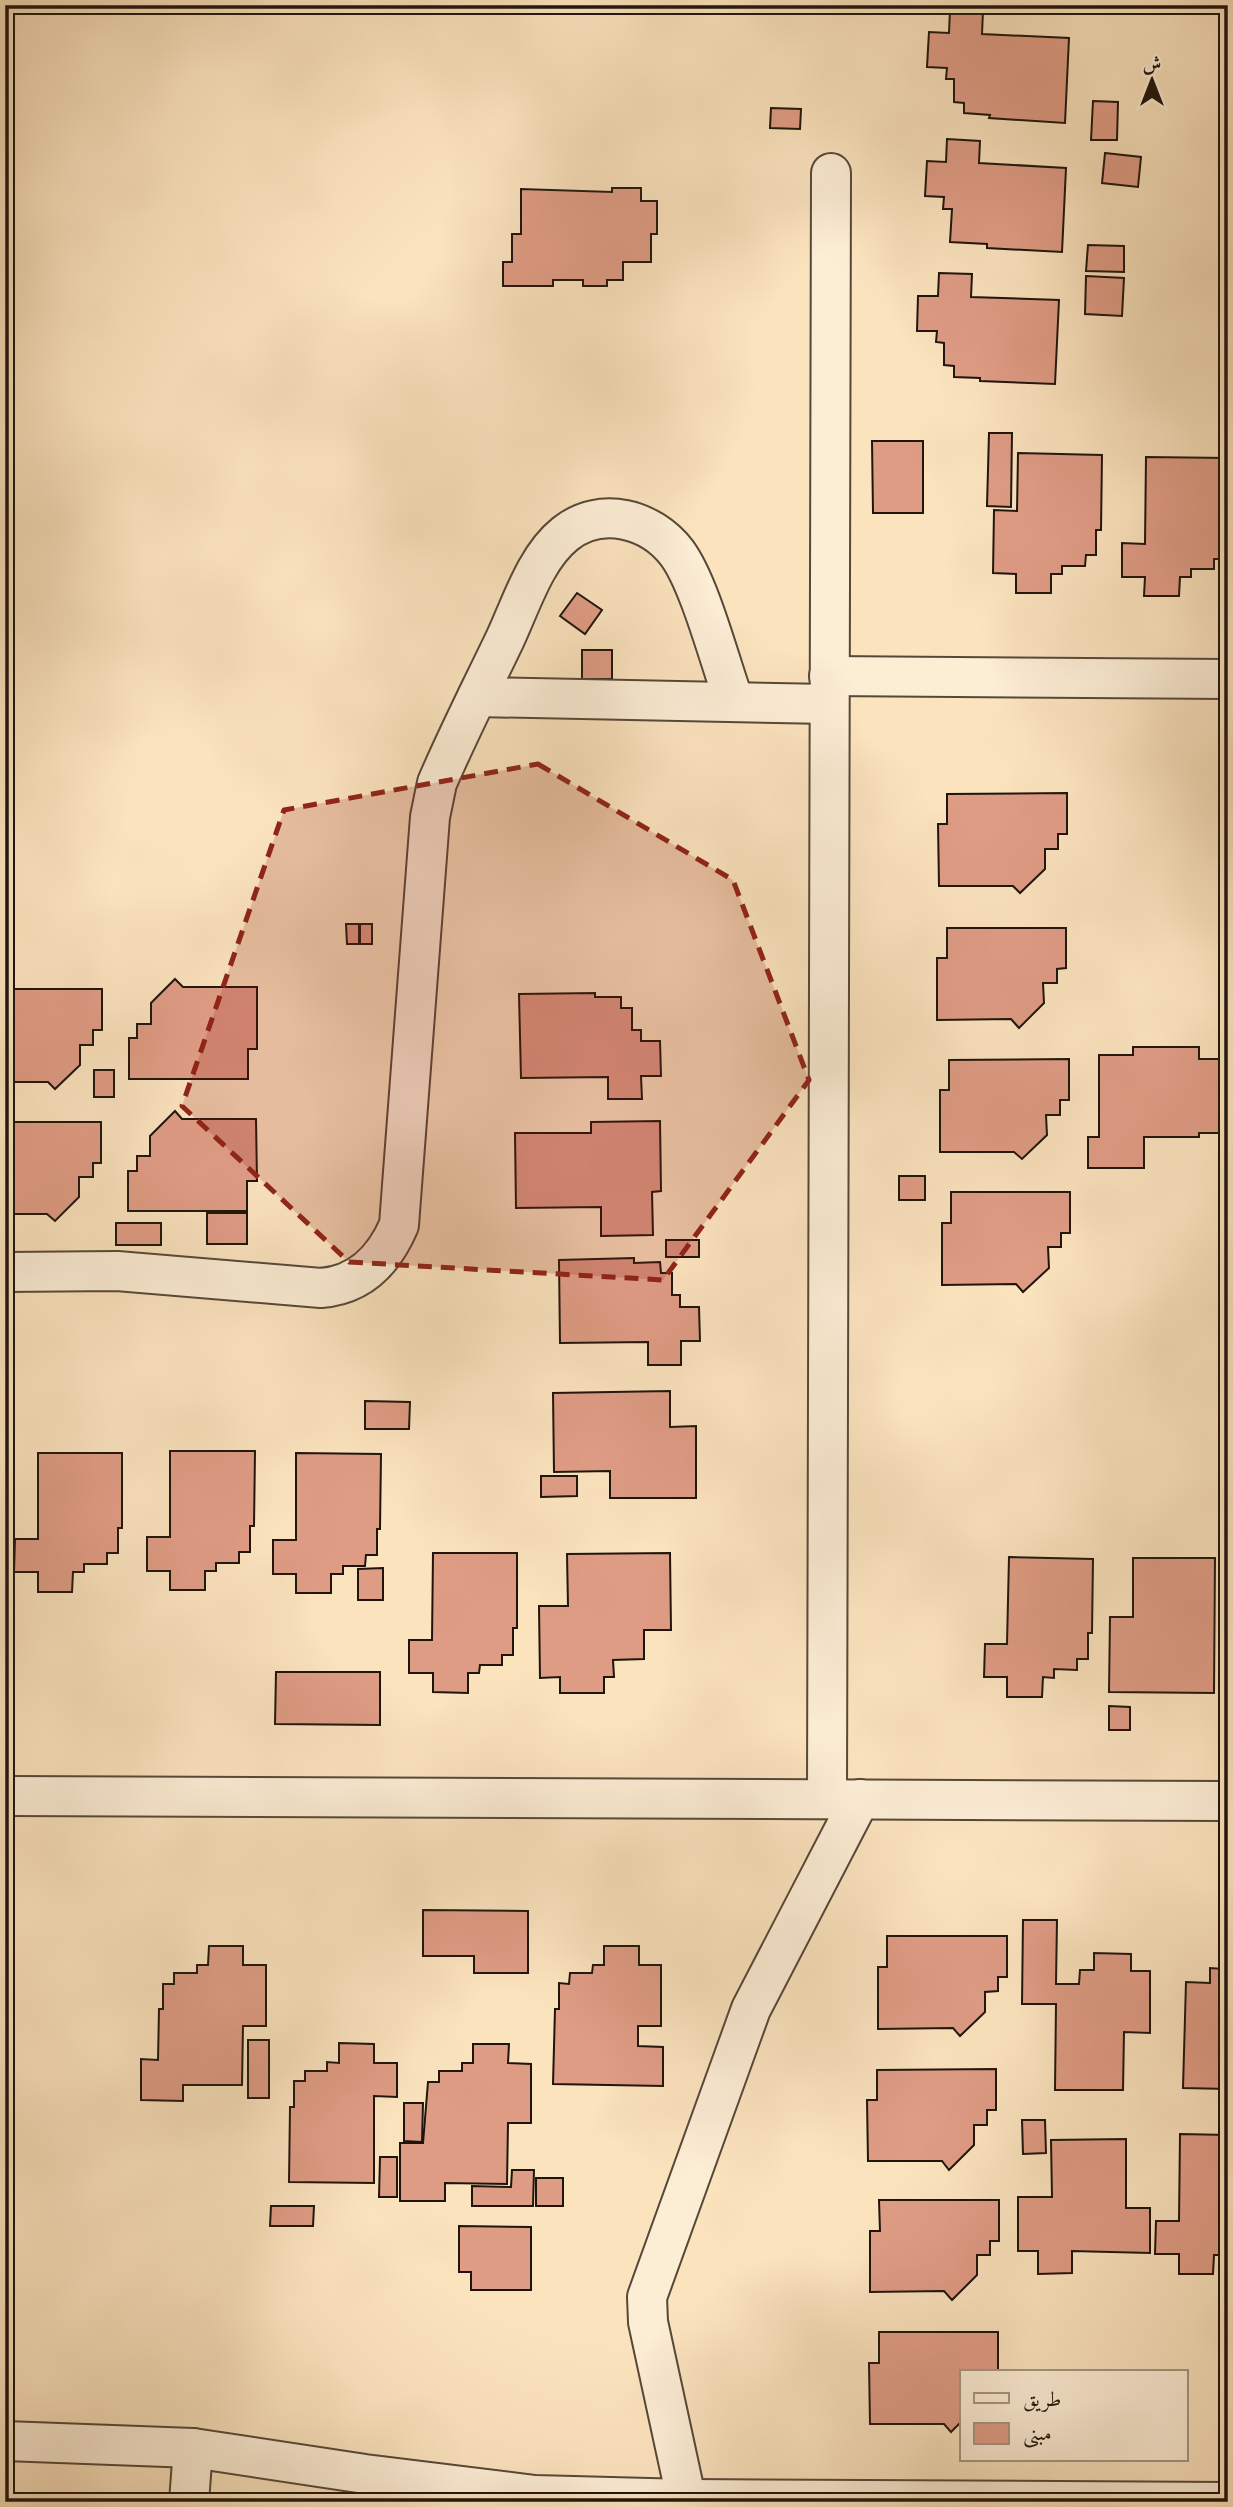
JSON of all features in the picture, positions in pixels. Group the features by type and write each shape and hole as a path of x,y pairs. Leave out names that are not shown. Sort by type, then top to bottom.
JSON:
{"street":[{"path":"687,2501 648,2322 647,2297 751,2009 844,1799 829,690 831,173"},
{"path":"5,1272 117,1271 321,1288 350,1282 374,1265 389,1247 399,1225 430,817 437,783 548,553 565,534 587,522 613,517 639,523 660,536 677,554 689,574 734,701"},
{"path":"477,697 734,701 829,690 1228,679"},
{"path":"5,1796 1228,1801"},
{"path":"5,2441 193,2448 365,2474 534,2495 687,2501 1228,2501"},
{"path":"188,2502 193,2448"}],"highlighted area":[{"path":"538,764 733,880 809,1080 663,1280 349,1262 182,1106 284,810"}],"building":[{"path":"950,10 983,11 982,34 1069,38 1065,123 989,118 990,115 964,113 964,103 954,102 954,79 946,79 947,68 927,67 929,32 949,33"},
{"path":"1093,101 1118,102 1117,140 1091,140"},
{"path":"771,108 801,109 800,129 770,128"},
{"path":"947,139 980,141 979,163 1066,168 1062,252 987,248 987,244 950,242 952,209 943,209 944,197 925,196 927,161 946,162"},
{"path":"1105,153 1141,157 1138,187 1102,183"},
{"path":"612,188 641,188 641,201 657,201 657,234 651,234 651,262 623,262 623,280 607,280 607,286 583,286 583,280 553,280 553,286 503,286 503,262 512,262 512,234 521,234 521,189 612,192"},
{"path":"1088,245 1124,246 1124,272 1086,271"},
{"path":"939,273 972,274 971,297 1059,300 1055,384 980,381 980,378 954,377 954,366 944,365 944,343 936,342 937,331 917,331 918,296 938,296"},
{"path":"1086,276 1124,278 1122,316 1085,314"},
{"path":"989,433 1012,433 1011,507 987,506"},
{"path":"872,441 923,441 923,513 873,513"},
{"path":"1018,453 1102,455 1101,530 1096,530 1096,555 1086,555 1085,566 1062,566 1062,574 1051,574 1051,593 1016,593 1016,574 993,573 994,510 1017,511"},
{"path":"1146,457 1228,458 1225,559 1214,559 1214,569 1191,569 1191,577 1180,577 1179,596 1144,596 1145,577 1122,577 1122,543 1145,544"},
{"path":"577,593 602,610 585,634 560,616"},
{"path":"582,650 612,650 612,679 582,679"},
{"path":"1067,793 1067,834 1058,834 1058,849 1045,849 1045,869 1020,893 1013,886 939,886 938,824 947,824 947,794"},
{"path":"346,924 359,924 359,944 347,944"},
{"path":"360,924 372,924 372,944 360,944"},
{"path":"947,928 1066,928 1066,968 1057,969 1057,983 1043,983 1044,1003 1019,1028 1011,1019 937,1020 937,958 947,958"},
{"path":"175,979 183,987 257,987 257,1049 248,1049 248,1079 129,1079 129,1038 137,1038 137,1024 151,1024 151,1003"},
{"path":"5,989 102,989 102,1030 93,1030 93,1045 80,1045 80,1065 55,1089 48,1082 5,1082"},
{"path":"595,993 595,997 621,997 621,1008 632,1008 632,1030 641,1030 641,1041 660,1041 661,1076 641,1076 642,1099 608,1099 608,1077 521,1078 519,994"},
{"path":"1133,1047 1199,1047 1199,1059 1228,1059 1228,1133 1199,1133 1199,1137 1144,1137 1144,1168 1088,1168 1088,1137 1099,1137 1099,1055 1133,1055"},
{"path":"1069,1059 1069,1100 1060,1100 1060,1115 1046,1115 1047,1135 1022,1159 1014,1152 940,1152 940,1090 949,1090 949,1060"},
{"path":"94,1070 114,1070 114,1097 94,1097"},
{"path":"175,1111 182,1119 256,1119 257,1181 247,1181 247,1211 128,1211 128,1171 137,1171 137,1156 150,1156 150,1136"},
{"path":"660,1121 661,1191 652,1192 653,1235 601,1236 601,1207 516,1208 515,1133 591,1133 591,1122"},
{"path":"5,1122 101,1122 101,1163 93,1163 93,1177 79,1177 79,1197 55,1221 47,1214 5,1214"},
{"path":"899,1176 925,1176 925,1200 899,1200"},
{"path":"951,1192 1070,1192 1070,1233 1061,1233 1061,1247 1048,1247 1049,1268 1023,1292 1016,1284 942,1285 942,1223 951,1223"},
{"path":"207,1213 247,1213 247,1244 207,1244"},
{"path":"116,1223 161,1223 161,1245 116,1245"},
{"path":"666,1240 699,1240 699,1257 666,1257"},
{"path":"634,1258 634,1263 660,1262 661,1273 672,1273 672,1295 680,1295 680,1307 699,1307 700,1341 681,1341 681,1365 648,1365 648,1342 560,1343 559,1260"},
{"path":"670,1391 670,1427 696,1426 696,1498 610,1498 610,1471 554,1472 553,1393"},
{"path":"365,1401 410,1402 409,1429 365,1429"},
{"path":"170,1451 255,1451 254,1526 250,1526 250,1552 239,1552 239,1563 216,1563 216,1571 205,1571 205,1590 170,1590 170,1571 147,1571 147,1537 170,1537"},
{"path":"38,1453 122,1453 122,1528 118,1528 118,1553 107,1553 107,1564 84,1564 84,1572 73,1572 72,1592 38,1592 38,1572 14,1572 15,1539 38,1539"},
{"path":"296,1453 381,1454 377,1555 366,1555 365,1566 343,1566 343,1574 331,1574 331,1593 296,1593 296,1574 273,1574 273,1540 296,1540"},
{"path":"541,1476 577,1476 577,1496 541,1497"},
{"path":"433,1553 517,1553 517,1628 513,1628 513,1655 502,1655 502,1665 480,1665 479,1673 468,1673 468,1693 433,1692 433,1673 409,1673 409,1640 432,1640"},
{"path":"670,1553 671,1630 644,1630 644,1659 613,1660 614,1677 604,1677 604,1693 560,1693 560,1677 540,1678 539,1606 568,1606 567,1554"},
{"path":"1009,1557 1093,1559 1092,1633 1088,1633 1088,1659 1077,1659 1077,1670 1054,1669 1054,1678 1043,1677 1042,1697 1007,1697 1007,1677 984,1677 985,1644 1007,1644"},
{"path":"1133,1558 1215,1558 1214,1693 1109,1692 1110,1617 1133,1617"},
{"path":"383,1568 383,1600 358,1600 358,1569"},
{"path":"276,1672 380,1672 380,1725 275,1724"},
{"path":"1109,1706 1130,1707 1130,1730 1109,1730"},
{"path":"423,1910 528,1911 528,1973 474,1973 474,1956 423,1956"},
{"path":"1023,1920 1057,1920 1056,1984 1079,1984 1080,1970 1094,1970 1094,1953 1131,1954 1131,1971 1150,1971 1150,2033 1124,2032 1123,2090 1055,2090 1056,2004 1022,2004"},
{"path":"887,1936 1007,1936 1007,1977 998,1977 998,1991 985,1992 985,2012 960,2036 953,2028 878,2029 878,1967 887,1967"},
{"path":"209,1946 243,1946 243,1965 266,1965 266,2026 243,2026 242,2085 183,2085 183,2101 141,2100 141,2059 158,2060 159,2009 163,2009 163,1984 174,1984 174,1973 197,1973 197,1965 208,1965"},
{"path":"604,1946 639,1946 639,1965 661,1965 661,2026 638,2026 638,2046 663,2047 663,2086 553,2084 555,2009 559,2009 559,1983 569,1984 570,1973 592,1973 593,1965 604,1965"},
{"path":"1224,1952 1228,1952 1228,2089 1183,2088 1186,1982 1210,1983 1210,1968 1224,1969"},
{"path":"248,2040 269,2040 269,2098 248,2098"},
{"path":"339,2043 374,2044 374,2063 397,2063 397,2097 374,2096 374,2183 289,2182 290,2107 294,2107 294,2081 305,2081 305,2071 327,2071 327,2062 339,2063"},
{"path":"473,2044 509,2044 508,2063 531,2064 531,2123 508,2123 507,2184 445,2183 445,2201 400,2201 400,2143 423,2143 428,2082 439,2082 439,2071 462,2071 462,2063 473,2063"},
{"path":"996,2069 996,2110 987,2110 987,2125 974,2125 974,2145 949,2170 942,2161 868,2161 867,2100 877,2100 877,2070"},
{"path":"404,2103 423,2103 422,2142 404,2141"},
{"path":"1022,2120 1045,2120 1046,2153 1023,2154"},
{"path":"1180,2134 1228,2135 1228,2247 1225,2255 1214,2255 1213,2274 1179,2274 1179,2254 1155,2254 1156,2221 1179,2221"},
{"path":"1126,2139 1126,2208 1150,2208 1150,2253 1072,2251 1072,2273 1038,2274 1038,2251 1018,2251 1018,2197 1052,2197 1051,2140"},
{"path":"380,2157 397,2157 397,2197 379,2197"},
{"path":"512,2170 534,2170 533,2206 472,2206 472,2186 511,2187"},
{"path":"536,2178 563,2178 563,2206 536,2206"},
{"path":"879,2200 999,2200 999,2241 990,2241 990,2255 977,2255 977,2275 952,2300 944,2291 870,2292 870,2231 880,2231"},
{"path":"271,2206 314,2206 313,2226 270,2226"},
{"path":"459,2226 531,2227 531,2290 471,2290 471,2272 459,2272"},
{"path":"879,2332 998,2332 998,2370 960,2370 960,2423 951,2432 944,2424 870,2424 869,2363 879,2363"}]}
